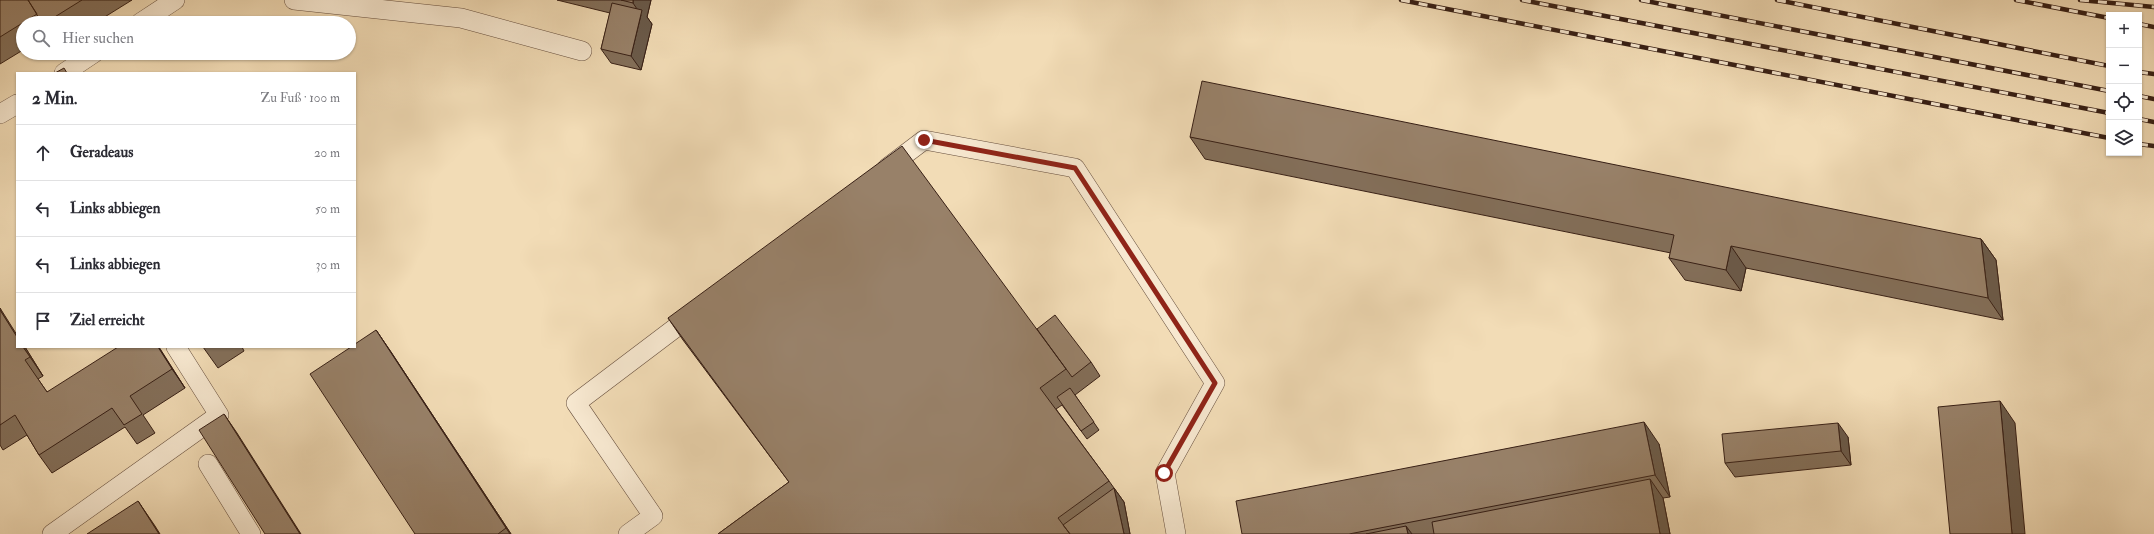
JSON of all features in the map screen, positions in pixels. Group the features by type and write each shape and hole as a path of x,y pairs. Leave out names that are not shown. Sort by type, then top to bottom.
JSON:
{"lane":[{"path":"151,16 175,0"},
{"path":"294,0 461,18 582,51"},
{"path":"66,72 84,60"},
{"path":"0,114 16,105"},
{"path":"873,178 924,140 1075,168 1215,383 1164,473 1176,534"},
{"path":"628,534 653,516 576,403 709,302"},
{"path":"52,534 219,415 177,348"},
{"path":"208,464 251,534"}],"building":[{"path":"0,0 28,0 37,14 34,16 16,16 16,27 0,37"},
{"path":"28,0 82,0 56,16 38,16"},
{"path":"621,0 633,0 633,3"},
{"path":"612,3 642,10 631,56 601,49"},
{"path":"64,68 66,72 57,72"},
{"path":"1202,81 1981,239 1988,298 1731,246 1726,270 1669,258 1674,235 1190,137"},
{"path":"902,146 1066,369 1040,388 1109,481 1058,518 1070,534 718,534 789,482 668,318"},
{"path":"0,310 16,335 16,348 24,348 30,357 25,360 47,392 116,348 159,348 172,369 130,396 142,414 124,425 112,408 39,455 15,415 0,425"},
{"path":"1055,315 1091,362 1072,377 1037,329"},
{"path":"376,330 506,528 498,534 415,534 310,374 349,348 356,348 356,343"},
{"path":"1070,388 1094,422 1081,431 1057,397"},
{"path":"2000,401 2012,534 1950,534 1938,407"},
{"path":"224,414 300,534 265,534 199,430"},
{"path":"1644,422 1655,475 1349,534 1242,534 1236,501"},
{"path":"1838,423 1841,451 1725,463 1722,434"},
{"path":"1650,479 1660,534 1434,534 1432,522"},
{"path":"1114,488 1124,534 1070,534 1063,525"},
{"path":"138,501 159,534 87,534"},
{"path":"1406,526 1408,534 1366,534"}],"railway":[{"path":"1401,0 2106,137"},
{"path":"1522,0 2106,112"},
{"path":"1641,0 2106,90"},
{"path":"1777,0 2106,65"},
{"path":"2016,0 2106,17"},
{"path":"2080,0 2154,7"},
{"path":"2142,25 2154,27"},
{"path":"2142,72 2154,74"},
{"path":"2142,97 2154,99"},
{"path":"2142,120 2154,122"},
{"path":"2142,144 2154,146"}],"route":[{"path":"924,140 1075,168 1215,383 1164,473"}]}
